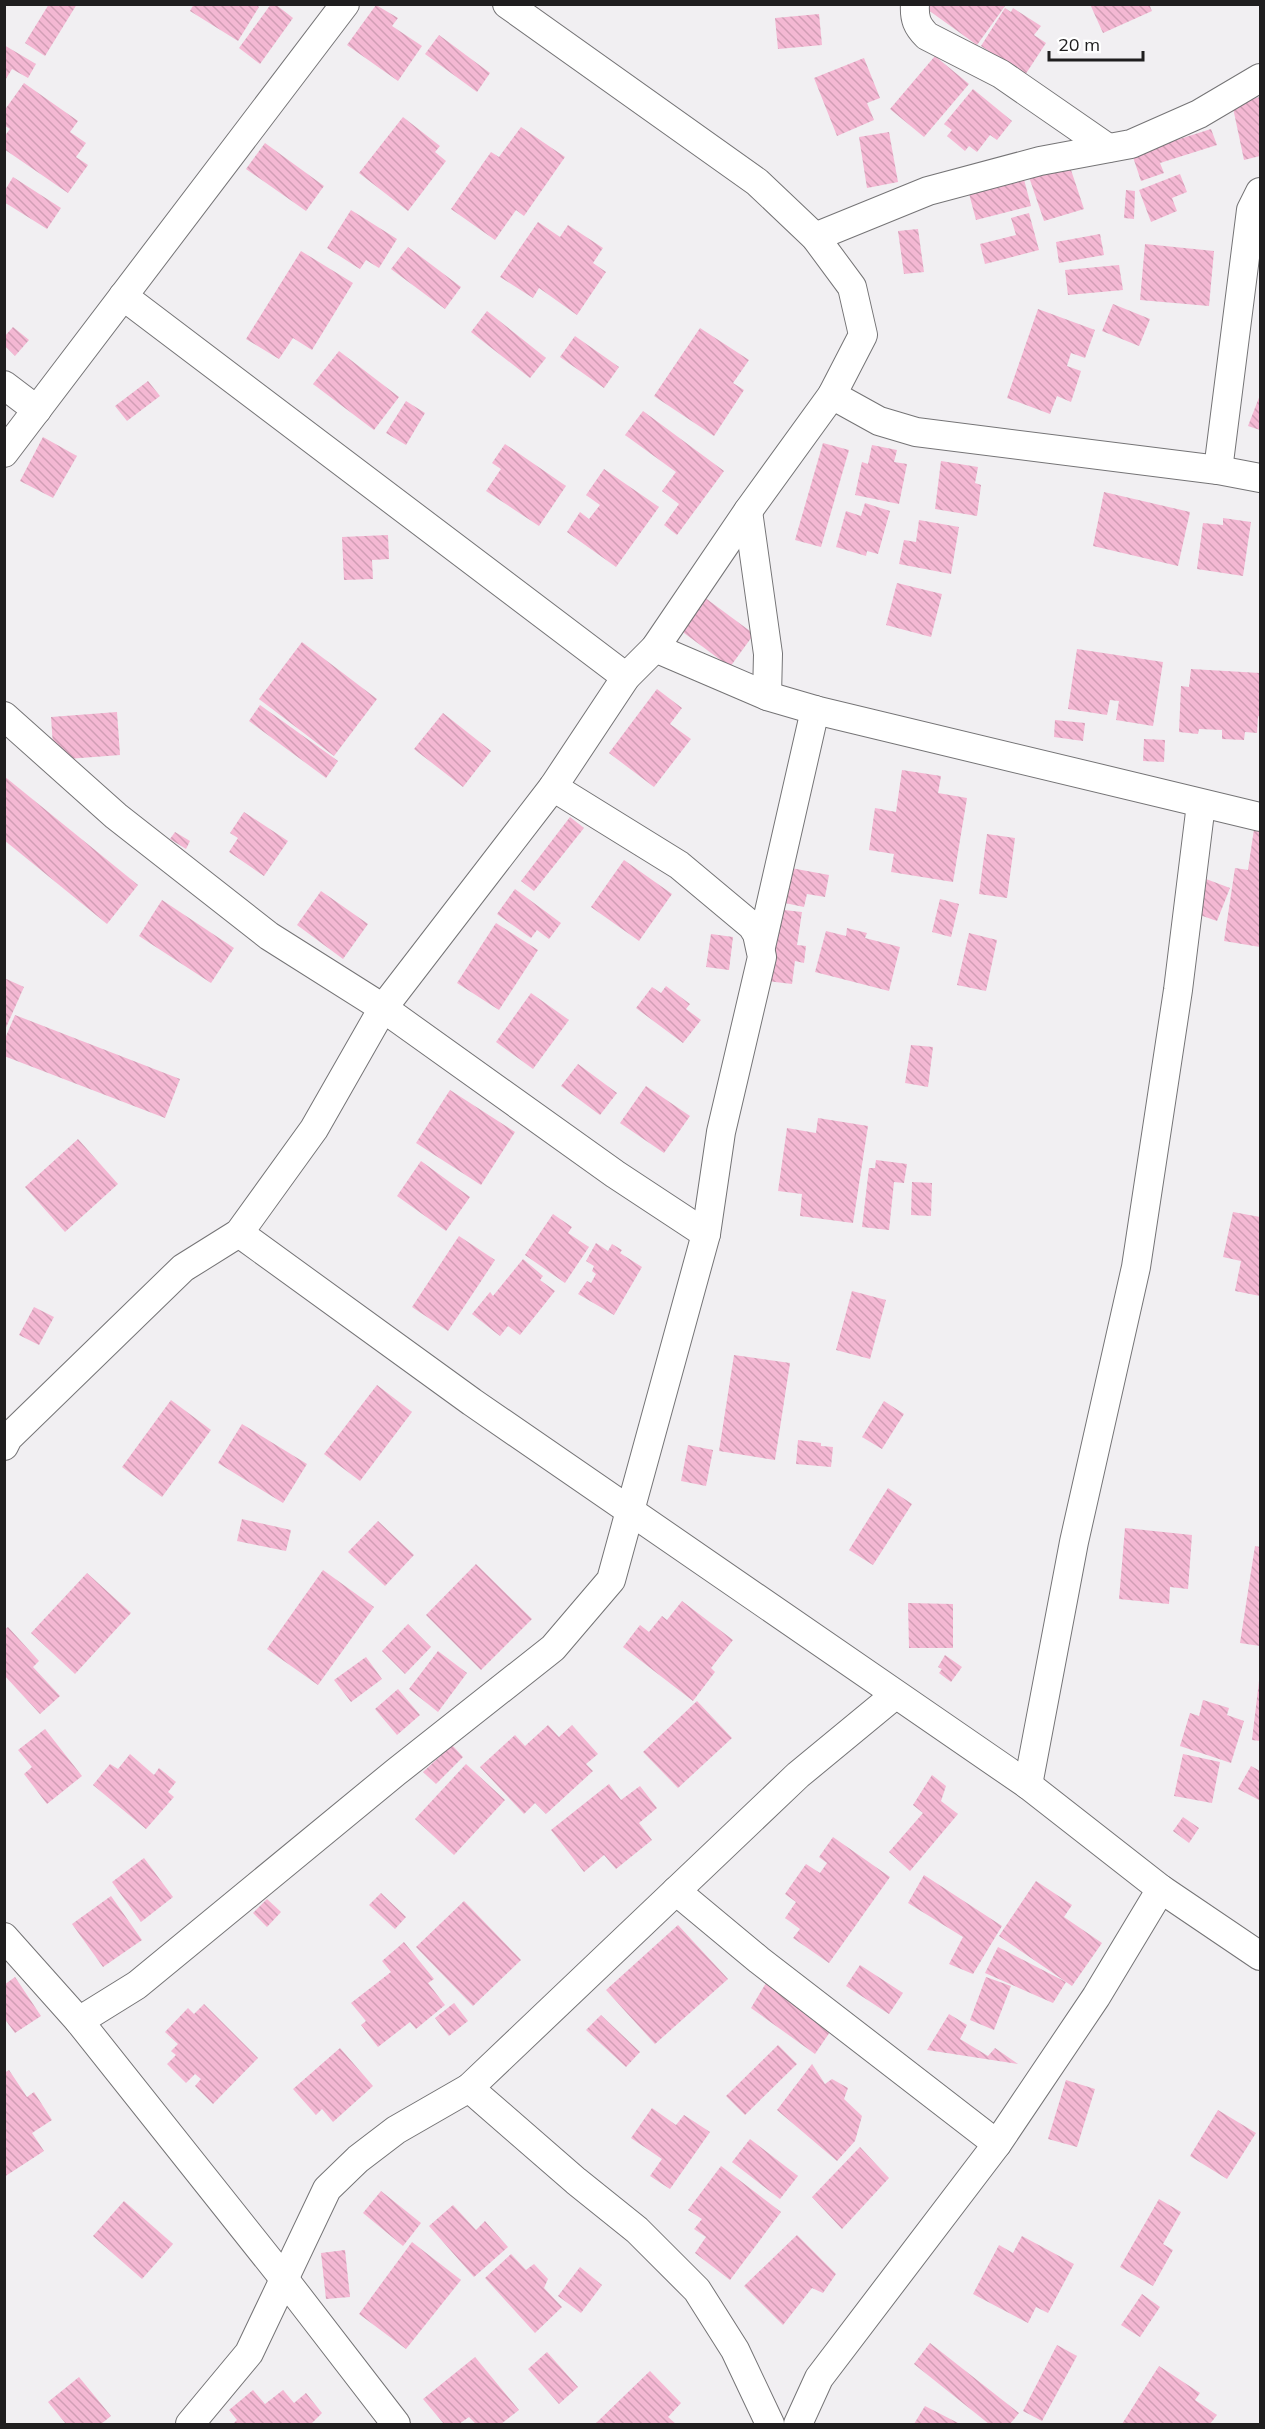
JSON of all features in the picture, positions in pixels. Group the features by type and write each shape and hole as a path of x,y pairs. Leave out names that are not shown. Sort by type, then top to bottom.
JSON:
{"street":[{"path":"4,453 345,4"},
{"path":"4,1446 8,1438 183,1268 238,1233 314,1129 383,1008 553,787 626,677 655,648 748,511 832,395 862,335 852,287 815,237 757,183 507,4"},
{"path":"915,4 914,15 918,27 927,36 1001,74 1108,148"},
{"path":"815,237 928,191 1040,161 1131,144 1199,114 1260,78"},
{"path":"1218,470 1251,210 1260,192"},
{"path":"123,296 626,677"},
{"path":"4,385 37,410"},
{"path":"832,395 879,421 916,432 1218,470 1260,478"},
{"path":"748,511 768,654 767,696"},
{"path":"655,648 767,696 814,710 1260,817"},
{"path":"79,2021 137,1985 553,1648 611,1580 706,1234 721,1132 761,968 761,947 814,710"},
{"path":"4,716 116,816 269,936 383,1008 596,1161 706,1234"},
{"path":"553,787 679,864 752,926 761,947"},
{"path":"1028,1785 1074,1542 1136,1267 1178,990 1201,804"},
{"path":"238,1233 472,1402 1028,1785 1161,1889 1260,1956"},
{"path":"190,2424 249,2353 327,2189 358,2159 396,2130 469,2088 798,1775 895,1695"},
{"path":"798,2424 819,2378 997,2144 1096,1997 1161,1889"},
{"path":"676,1891 759,1960 997,2144"},
{"path":"4,1937 79,2021 396,2424"},
{"path":"469,2088 576,2181 637,2230 697,2290 735,2350 770,2424"}],"building":[{"path":"49,4 77,4 45,56 25,43"},
{"path":"194,4 255,4 259,7 238,41 190,11"},
{"path":"271,4 275,4 293,18 260,64 239,48"},
{"path":"926,4 1003,4 1005,6 977,45 924,7"},
{"path":"1090,4 1149,4 1152,11 1103,33"},
{"path":"376,5 398,18 392,26 422,46 398,81 347,45"},
{"path":"1005,8 1011,12 1013,8 1041,26 1034,35 1046,43 1025,75 981,46"},
{"path":"819,14 822,45 778,49 775,18"},
{"path":"439,35 490,73 477,92 425,54"},
{"path":"4,45 36,64 28,78 12,69 4,82"},
{"path":"935,56 969,84 924,137 890,109"},
{"path":"864,58 880,98 867,103 874,120 837,136 814,78"},
{"path":"24,83 78,121 70,132 86,143 76,157 88,165 68,193 4,149 4,137 10,129 4,125 4,111"},
{"path":"973,89 1012,121 997,140 990,135 977,152 969,146 965,151 947,136 952,130 944,124"},
{"path":"1260,97 1260,156 1244,160 1232,103"},
{"path":"403,117 440,146 435,152 446,161 408,211 359,173"},
{"path":"521,127 565,157 524,216 516,210 495,240 451,209 491,152 499,157"},
{"path":"1211,129 1217,145 1160,163 1164,173 1141,181 1132,154"},
{"path":"889,132 898,182 867,188 859,137"},
{"path":"265,143 324,186 306,211 246,169"},
{"path":"1069,164 1084,209 1044,221 1029,177"},
{"path":"1021,168 1031,206 976,220 966,182"},
{"path":"1180,174 1187,192 1172,198 1177,211 1151,222 1139,190"},
{"path":"13,177 61,208 47,229 4,202 4,192"},
{"path":"1126,190 1135,191 1134,219 1124,218"},
{"path":"351,210 397,239 379,268 366,260 360,269 327,248"},
{"path":"1029,213 1039,250 985,264 980,244 1016,235 1011,218"},
{"path":"538,222 560,237 568,225 603,248 593,263 606,272 577,315 539,288 533,298 500,277"},
{"path":"918,229 924,272 904,274 898,231"},
{"path":"1100,234 1104,255 1059,263 1056,242"},
{"path":"1145,244 1214,251 1209,306 1140,300"},
{"path":"408,247 461,287 445,309 391,269"},
{"path":"301,251 353,283 312,350 293,338 279,359 246,339"},
{"path":"1119,265 1123,290 1068,295 1065,270"},
{"path":"1113,304 1150,319 1139,346 1102,331"},
{"path":"1038,309 1095,330 1085,358 1071,353 1067,366 1081,371 1071,402 1057,396 1050,414 1007,398"},
{"path":"487,311 546,358 530,378 471,332"},
{"path":"13,327 29,340 15,356 5,346 5,336"},
{"path":"700,328 749,360 733,383 744,390 714,436 654,396"},
{"path":"575,336 619,367 604,388 560,357"},
{"path":"339,351 399,397 374,430 313,384"},
{"path":"148,381 160,396 127,421 115,406"},
{"path":"1260,395 1260,430 1248,426"},
{"path":"406,401 425,413 406,445 386,433"},
{"path":"643,411 724,471 677,535 664,525 679,504 662,491 676,472 625,435"},
{"path":"43,437 77,456 53,498 20,481"},
{"path":"823,443 849,450 821,547 795,540"},
{"path":"505,444 566,486 539,526 486,491 501,469 492,463"},
{"path":"872,445 897,450 894,462 907,464 899,504 855,495 862,462 868,464"},
{"path":"941,461 978,467 975,483 981,485 977,516 935,509"},
{"path":"604,469 659,507 616,567 567,532 580,512 589,519 600,505 586,495"},
{"path":"1104,492 1190,512 1178,566 1093,546"},
{"path":"865,503 890,511 878,554 867,551 866,556 836,547 846,511 861,516"},
{"path":"1223,518 1251,522 1243,576 1197,569 1203,523 1223,525"},
{"path":"919,520 959,527 951,574 899,564 904,540 916,542"},
{"path":"388,535 389,559 372,560 373,579 344,580 342,537"},
{"path":"897,583 942,594 931,637 886,625"},
{"path":"704,597 754,634 730,667 680,630"},
{"path":"302,642 377,699 334,756 259,699"},
{"path":"1077,649 1163,662 1153,726 1116,720 1119,701 1110,700 1107,715 1068,709"},
{"path":"1191,669 1260,673 1260,717 1258,716 1257,733 1245,732 1244,740 1222,739 1222,730 1199,729 1198,734 1179,732 1181,686 1189,687"},
{"path":"657,689 682,708 670,724 691,739 654,787 609,753"},
{"path":"260,705 338,761 326,778 249,721"},
{"path":"117,712 120,755 54,760 51,717"},
{"path":"443,713 491,751 463,787 414,749"},
{"path":"1055,720 1085,723 1083,741 1054,737"},
{"path":"1144,739 1165,740 1164,762 1143,761"},
{"path":"902,770 941,776 938,793 967,798 953,882 891,872 894,854 869,850 875,808 896,812"},
{"path":"4,776 138,885 107,924 4,840"},
{"path":"244,812 288,841 264,876 229,852 238,838 230,833"},
{"path":"570,817 584,828 534,891 521,881"},
{"path":"1254,829 1260,830 1260,947 1224,941 1235,868 1248,870"},
{"path":"175,832 190,841 186,849 170,839"},
{"path":"987,834 1015,838 1007,898 979,894"},
{"path":"624,860 672,894 639,941 591,907"},
{"path":"780,866 829,875 825,897 807,894 804,907 780,902"},
{"path":"1206,879 1230,888 1217,921 1194,913"},
{"path":"515,889 561,923 549,939 537,930 531,938 497,914"},
{"path":"321,891 368,924 343,959 297,925"},
{"path":"940,899 959,904 951,937 932,932"},
{"path":"162,900 234,948 211,983 139,936"},
{"path":"775,909 802,912 797,945 806,946 804,963 795,961 792,984 767,981"},
{"path":"496,923 538,950 499,1010 457,983"},
{"path":"847,928 867,933 865,938 900,947 889,991 815,972 826,931 846,936"},
{"path":"969,933 997,940 986,991 957,985"},
{"path":"711,934 733,937 729,970 706,967"},
{"path":"4,978 24,987 4,1032"},
{"path":"666,986 690,1004 686,1009 701,1020 683,1043 636,1008 652,987 661,993"},
{"path":"531,993 569,1020 533,1069 496,1042"},
{"path":"15,1015 180,1079 165,1118 4,1056 4,1041"},
{"path":"911,1045 933,1047 928,1087 905,1083"},
{"path":"578,1064 617,1093 600,1115 561,1086"},
{"path":"646,1086 690,1116 664,1153 620,1123"},
{"path":"450,1090 515,1132 481,1185 416,1143"},
{"path":"818,1118 868,1126 853,1223 800,1216 802,1194 778,1191 787,1128 816,1133"},
{"path":"78,1139 118,1184 65,1232 25,1187"},
{"path":"876,1160 907,1164 904,1183 894,1182 889,1230 862,1227 869,1168 875,1168"},
{"path":"421,1161 470,1197 446,1231 397,1196"},
{"path":"912,1182 932,1183 931,1216 911,1215"},
{"path":"1233,1212 1260,1217 1260,1296 1235,1291 1241,1261 1223,1257"},
{"path":"553,1214 572,1227 568,1233 589,1247 565,1283 525,1255"},
{"path":"459,1236 495,1260 448,1331 412,1307"},
{"path":"596,1243 608,1251 612,1244 622,1250 620,1253 642,1267 614,1315 578,1294 587,1281 591,1283 596,1274 592,1271 594,1266 586,1261"},
{"path":"523,1259 543,1276 540,1280 555,1291 520,1335 508,1326 500,1336 472,1314 490,1292 493,1296"},
{"path":"852,1291 886,1300 870,1359 836,1350"},
{"path":"34,1307 54,1317 39,1345 19,1335"},
{"path":"734,1355 790,1363 775,1460 719,1451"},
{"path":"377,1385 412,1412 360,1481 324,1454"},
{"path":"171,1400 211,1430 162,1497 122,1467"},
{"path":"884,1401 904,1414 882,1449 862,1437"},
{"path":"242,1424 307,1464 283,1503 218,1463"},
{"path":"798,1440 833,1447 831,1467 796,1464"},
{"path":"688,1445 713,1450 706,1486 681,1481"},
{"path":"888,1488 912,1504 873,1565 849,1550"},
{"path":"242,1519 291,1530 286,1551 237,1541"},
{"path":"378,1521 414,1555 385,1586 348,1552"},
{"path":"1125,1528 1192,1535 1188,1589 1170,1587 1169,1604 1119,1599"},
{"path":"1255,1546 1260,1547 1260,1646 1240,1643"},
{"path":"476,1564 532,1619 481,1670 426,1615"},
{"path":"323,1570 374,1607 318,1685 267,1649"},
{"path":"87,1573 131,1613 75,1674 31,1633"},
{"path":"682,1601 733,1640 711,1668 715,1672 693,1701 623,1647 640,1625 649,1632 662,1616 667,1620"},
{"path":"908,1603 953,1604 953,1648 909,1648"},
{"path":"408,1624 431,1647 405,1674 382,1651"},
{"path":"8,1627 39,1661 33,1667 60,1696 40,1714 4,1675 4,1630"},
{"path":"438,1651 467,1673 438,1712 409,1689"},
{"path":"945,1655 962,1667 951,1682 939,1673 942,1669 938,1667"},
{"path":"366,1657 382,1679 351,1702 334,1680"},
{"path":"1260,1681 1260,1741 1252,1740"},
{"path":"398,1689 420,1715 397,1735 375,1709"},
{"path":"1203,1700 1229,1708 1227,1715 1244,1721 1231,1763 1180,1746 1190,1713 1199,1716"},
{"path":"697,1701 732,1738 678,1788 643,1752"},
{"path":"548,1725 559,1737 572,1725 598,1754 586,1764 593,1771 546,1814 535,1803 524,1814 480,1767 515,1735 525,1746"},
{"path":"45,1729 82,1776 47,1804 24,1774 32,1767 18,1750"},
{"path":"452,1745 463,1757 436,1784 423,1772"},
{"path":"130,1754 154,1775 159,1768 176,1782 168,1792 174,1797 146,1829 93,1785 110,1764 118,1769"},
{"path":"1183,1754 1220,1762 1212,1803 1174,1796"},
{"path":"466,1764 505,1800 454,1855 415,1819"},
{"path":"1251,1766 1260,1771 1259,1800 1238,1789"},
{"path":"932,1775 946,1786 941,1801 958,1814 910,1871 889,1852 923,1813 913,1805"},
{"path":"609,1784 621,1800 640,1786 657,1808 639,1823 652,1840 616,1869 604,1855 584,1872 551,1830"},
{"path":"1183,1817 1199,1828 1189,1843 1173,1831"},
{"path":"833,1837 890,1877 829,1963 793,1938 800,1929 785,1918 796,1902 785,1894 806,1864 820,1873 827,1863 819,1857"},
{"path":"144,1858 173,1897 141,1922 112,1882"},
{"path":"924,1875 1002,1926 973,1974 949,1964 963,1937 908,1903"},
{"path":"1036,1881 1072,1905 1064,1917 1102,1943 1072,1986 999,1936"},
{"path":"381,1893 406,1917 395,1929 369,1905"},
{"path":"111,1896 142,1940 103,1967 72,1924"},
{"path":"267,1899 281,1912 267,1927 253,1913"},
{"path":"464,1901 521,1960 473,2006 416,1947"},
{"path":"678,1925 728,1979 655,2044 606,1990"},
{"path":"404,1942 434,1979 428,1983 445,2005 416,2029 410,2022 378,2047 361,2025 366,2021 351,2003 391,1972 382,1961"},
{"path":"998,1947 1066,1982 1053,2003 985,1973"},
{"path":"860,1965 903,1993 889,2014 846,1986"},
{"path":"15,1977 41,2016 15,2033 4,2018 4,1985"},
{"path":"986,1977 1011,1986 994,2030 970,2020"},
{"path":"766,1983 832,2029 815,2054 751,2008"},
{"path":"454,2003 468,2021 449,2036 435,2018"},
{"path":"204,2004 258,2058 213,2104 195,2086 201,2079 195,2074 186,2083 167,2064 176,2055 171,2051 178,2044 165,2032 188,2008 194,2014"},
{"path":"949,2014 967,2025 960,2039 988,2056 995,2048 1018,2064 927,2050"},
{"path":"601,2015 640,2052 626,2067 586,2030"},
{"path":"778,2045 797,2064 745,2115 726,2096"},
{"path":"340,2048 373,2086 333,2122 322,2109 316,2115 293,2089"},
{"path":"812,2064 825,2084 832,2079 848,2088 844,2099 862,2116 855,2141 837,2161 777,2110"},
{"path":"9,2070 27,2097 34,2092 52,2120 32,2133 44,2151 4,2177 4,2073"},
{"path":"1066,2080 1095,2089 1077,2147 1048,2139"},
{"path":"652,2108 676,2125 684,2115 710,2132 670,2189 650,2176 662,2159 631,2138"},
{"path":"1218,2110 1256,2133 1227,2179 1190,2156"},
{"path":"750,2139 798,2176 780,2199 732,2162"},
{"path":"860,2147 889,2178 842,2229 812,2197"},
{"path":"721,2166 781,2212 730,2280 695,2253 706,2237 694,2229 702,2219 688,2210"},
{"path":"381,2191 421,2223 403,2246 363,2213"},
{"path":"1159,2199 1181,2212 1163,2244 1173,2250 1153,2286 1120,2267"},
{"path":"124,2201 173,2244 142,2279 93,2236"},
{"path":"453,2205 476,2230 485,2221 508,2247 474,2277 429,2226"},
{"path":"797,2235 836,2274 823,2293 812,2288 783,2325 744,2286"},
{"path":"1022,2236 1074,2264 1048,2313 1036,2307 1028,2323 973,2294 999,2245 1013,2253"},
{"path":"412,2242 461,2280 406,2349 359,2314"},
{"path":"345,2250 350,2297 326,2299 321,2253"},
{"path":"511,2254 526,2270 534,2264 548,2279 544,2288 562,2307 535,2333 485,2278"},
{"path":"580,2267 602,2285 581,2313 558,2296"},
{"path":"1142,2294 1160,2307 1140,2337 1121,2325"},
{"path":"930,2343 1019,2413 1010,2424 989,2424 914,2364"},
{"path":"1057,2345 1077,2356 1042,2421 1023,2411"},
{"path":"547,2352 578,2387 559,2404 528,2369"},
{"path":"475,2357 519,2410 501,2424 476,2424 469,2417 459,2424 444,2424 423,2399"},
{"path":"1159,2366 1200,2393 1195,2400 1217,2415 1210,2424 1122,2424"},
{"path":"650,2371 681,2403 668,2417 676,2424 595,2424"},
{"path":"79,2377 111,2416 101,2424 66,2424 48,2402"},
{"path":"253,2390 265,2404 283,2390 294,2403 306,2393 322,2413 311,2424 233,2424 237,2420 229,2410"},
{"path":"925,2406 960,2424 914,2424"}]}
